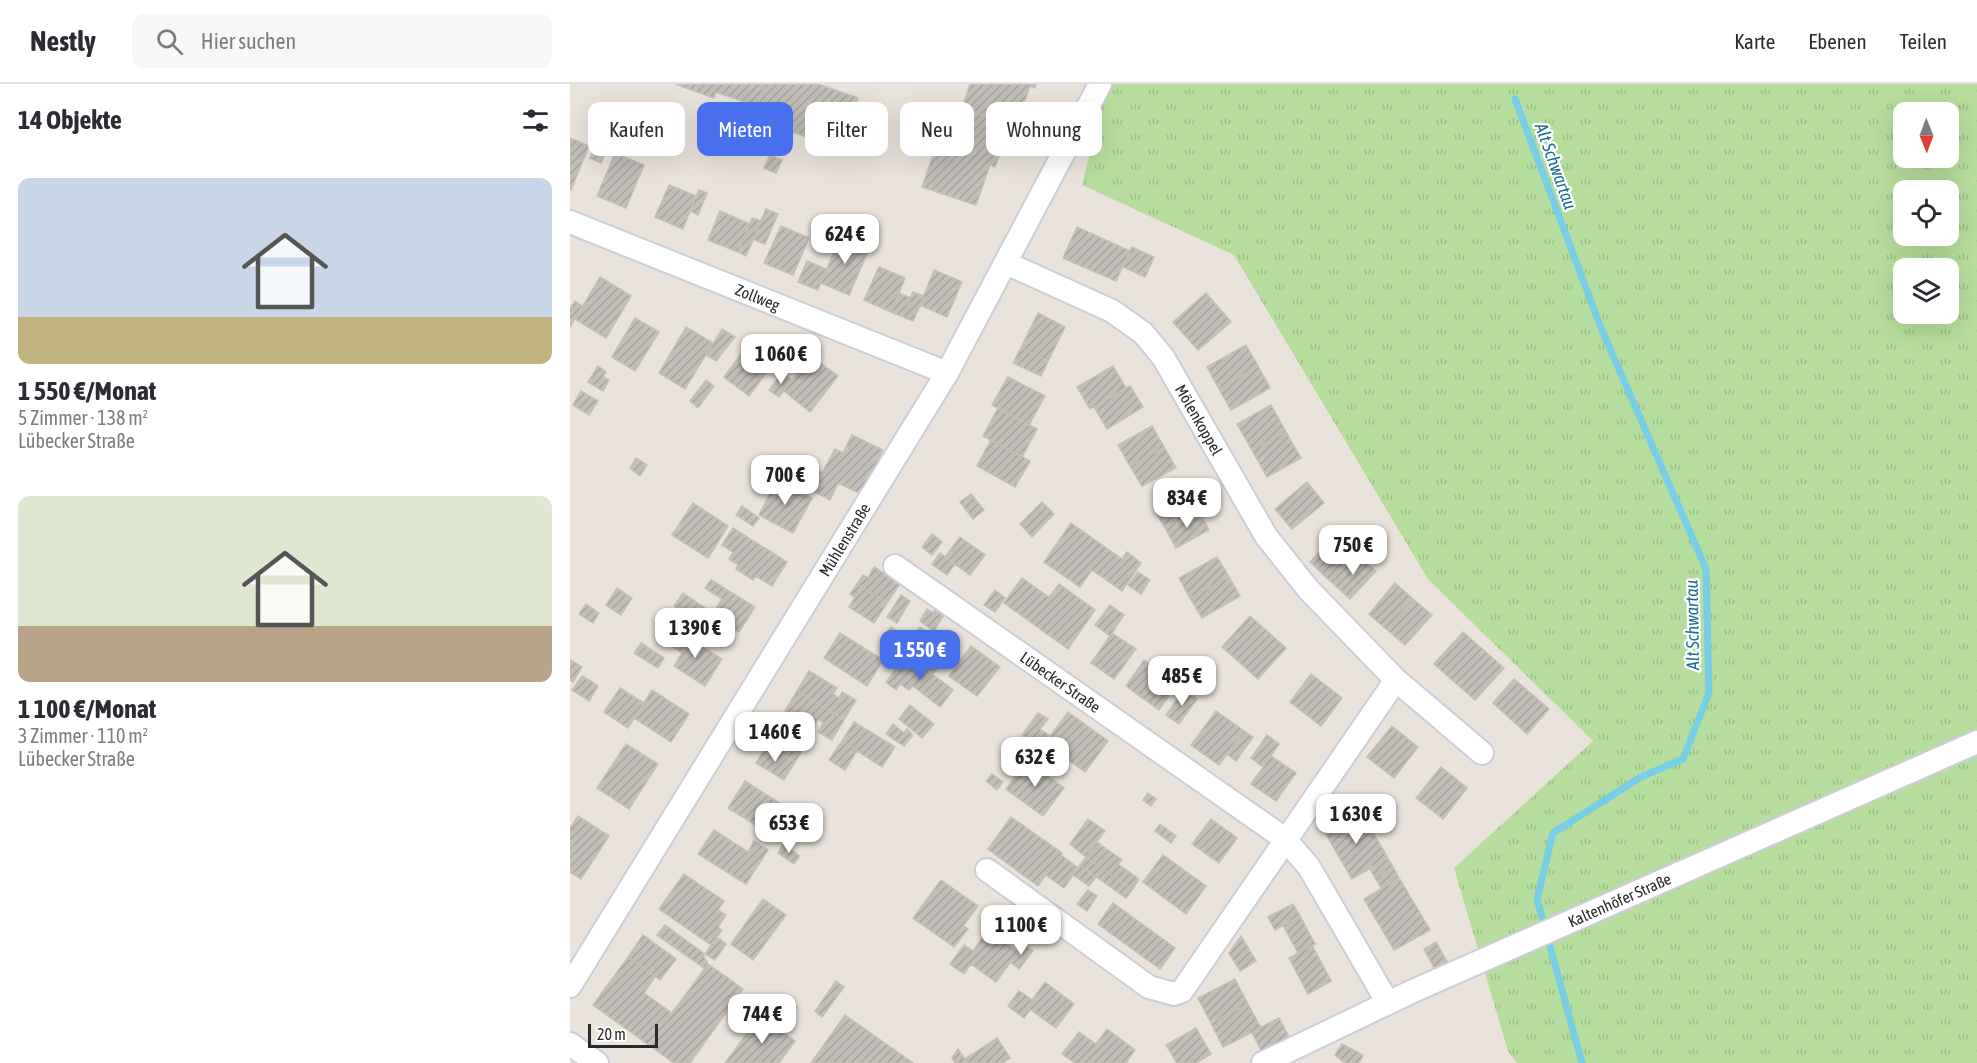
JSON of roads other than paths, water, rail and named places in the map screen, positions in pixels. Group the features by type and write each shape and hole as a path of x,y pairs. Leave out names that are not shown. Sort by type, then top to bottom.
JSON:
{"street":[{"name":"Mühlenstraße","path":"570,986 947,373 1100,84"},
{"name":"Zollweg","path":"570,222 947,373"},
{"name":"Mölenkoppel","path":"1006,263 1112,311 1143,333 1163,357 1266,536 1308,589 1396,680 1482,753"},
{"name":"Lübecker Straße","path":"895,566 1285,839 1309,867 1388,1003"},
{"path":"987,870 1149,987 1174,994 1182,991 1396,680"},
{"name":"Kaltenhöfer Straße","path":"1263,1063 1500,952 1977,742"},
{"path":"570,1044 597,1063"}],"waterway":[{"name":"Alt Schwartau","path":"1515,99 1601,328 1706,569 1709,693 1683,759 1641,777 1553,833 1537,899 1582,1063"}]}
